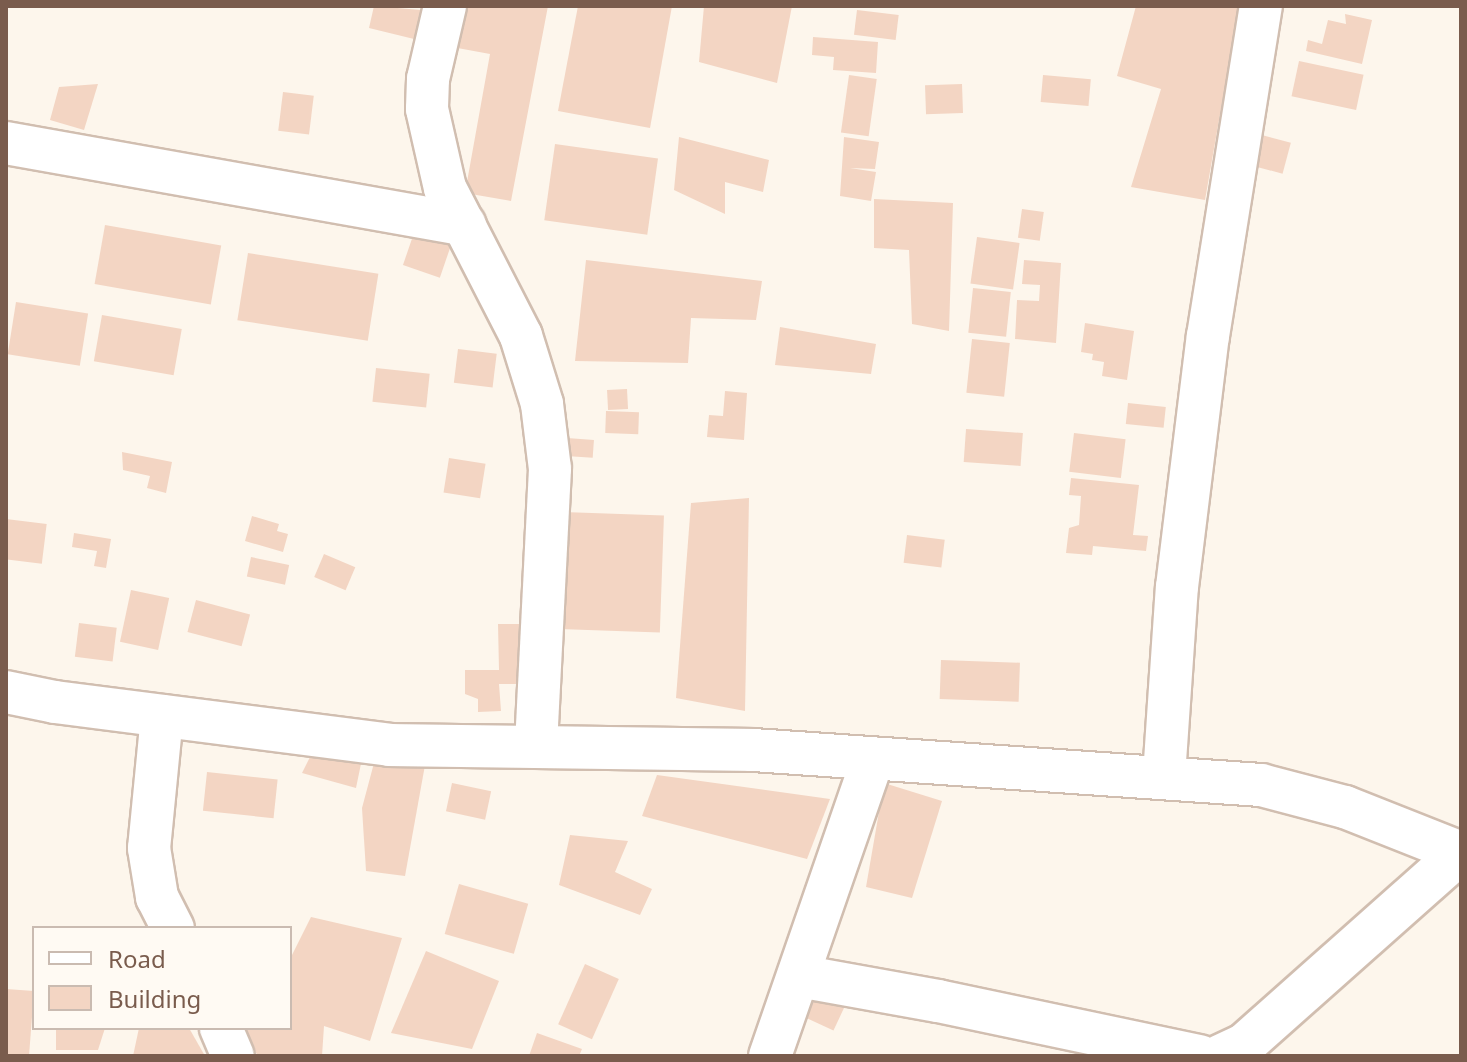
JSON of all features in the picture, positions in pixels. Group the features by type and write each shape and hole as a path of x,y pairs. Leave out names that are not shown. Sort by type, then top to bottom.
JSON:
{"street":[{"path":"445,6 428,79 427,109 445,188 521,336 542,404 550,469 536,747"},
{"path":"1164,776 1182,540 1208,336 1261,6"},
{"path":"6,143 465,225"},
{"path":"6,692 162,716 390,745 753,750 1261,785 1345,807 1461,852 1244,1045 1220,1056"},
{"path":"162,716 149,848 157,897 172,926"},
{"path":"770,1056 873,758"},
{"path":"799,976 938,1001 1200,1056"},
{"path":"222,1030 233,1056"}],"building":[{"path":"374,6 421,10 414,39 369,28"},
{"path":"464,6 548,6 511,201 465,193 490,54 452,47"},
{"path":"578,6 672,6 650,128 558,111"},
{"path":"704,6 792,6 777,83 699,62"},
{"path":"1136,6 1239,6 1205,200 1131,187 1161,89 1117,76"},
{"path":"857,10 899,15 896,40 854,35"},
{"path":"1345,14 1372,20 1362,64 1306,51 1308,40 1322,44 1328,20 1346,24"},
{"path":"813,37 878,42 876,73 833,70 834,57 812,55"},
{"path":"1299,61 1364,75 1356,110 1292,96"},
{"path":"849,75 877,79 869,136 841,132"},
{"path":"1043,75 1091,79 1088,106 1041,102"},
{"path":"98,84 84,130 50,120 59,87"},
{"path":"962,84 963,113 926,114 925,85"},
{"path":"283,92 314,96 309,134 278,131"},
{"path":"1258,134 1291,143 1283,174 1250,165"},
{"path":"679,137 769,160 763,192 725,182 725,214 674,190"},
{"path":"844,137 879,142 875,169 850,168 876,172 871,201 840,196"},
{"path":"555,144 658,158 647,235 544,220"},
{"path":"874,199 953,203 949,331 912,324 909,250 874,248"},
{"path":"1022,209 1044,212 1040,241 1018,238"},
{"path":"105,225 221,245 211,305 95,284"},
{"path":"415,230 452,243 440,278 403,265"},
{"path":"977,237 1020,243 1013,290 970,284"},
{"path":"248,253 378,274 368,341 237,320"},
{"path":"586,260 762,281 756,320 691,318 688,363 575,361"},
{"path":"1024,260 1061,263 1056,343 1015,339 1017,300 1039,301 1040,285 1022,284"},
{"path":"973,288 1011,292 1006,337 968,333"},
{"path":"16,302 88,313 80,366 8,354"},
{"path":"102,315 182,329 174,375 94,361"},
{"path":"1085,323 1134,331 1127,380 1102,376 1104,362 1092,360 1093,354 1081,352"},
{"path":"780,327 876,344 871,374 775,365"},
{"path":"972,339 1010,343 1004,397 966,393"},
{"path":"458,349 497,354 493,387 454,383"},
{"path":"376,368 430,374 426,407 372,402"},
{"path":"627,389 628,409 608,410 607,390"},
{"path":"725,391 747,393 744,440 707,437 709,415 723,416"},
{"path":"1128,403 1166,407 1164,428 1126,424"},
{"path":"606,411 639,412 638,434 605,433"},
{"path":"966,429 1023,433 1021,466 964,462"},
{"path":"1074,433 1126,439 1121,478 1069,472"},
{"path":"567,438 594,440 593,458 566,456"},
{"path":"122,452 172,462 166,493 147,488 150,476 123,470"},
{"path":"449,458 486,464 480,498 444,493"},
{"path":"1071,478 1139,485 1133,535 1148,536 1146,551 1093,546 1092,555 1066,553 1069,528 1079,525 1081,496 1069,495"},
{"path":"749,498 745,711 676,698 691,503"},
{"path":"563,512 664,516 660,632 559,629"},
{"path":"252,516 279,524 277,531 288,534 283,552 245,541"},
{"path":"6,519 47,524 42,564 6,559"},
{"path":"74,533 111,539 106,568 94,566 97,551 72,547"},
{"path":"907,535 945,540 941,567 904,563"},
{"path":"324,554 355,567 346,590 314,577"},
{"path":"251,557 289,565 285,585 247,577"},
{"path":"131,590 169,598 158,650 120,642"},
{"path":"196,600 250,614 242,646 187,632"},
{"path":"79,623 117,628 113,661 75,657"},
{"path":"498,624 525,624 526,684 499,684 501,711 478,712 478,699 465,694 465,670 499,670"},
{"path":"941,660 1020,663 1019,702 940,699"},
{"path":"314,749 363,754 356,788 302,773"},
{"path":"374,763 425,765 405,876 366,871 362,808"},
{"path":"207,772 278,779 274,818 203,811"},
{"path":"657,775 830,799 807,859 642,816"},
{"path":"452,783 491,791 485,820 446,811"},
{"path":"884,783 942,801 912,898 866,887"},
{"path":"570,835 628,841 615,872 652,889 640,915 559,885"},
{"path":"459,884 528,904 514,954 445,934"},
{"path":"311,917 402,938 370,1041 324,1026 322,1056 258,1056 243,1030 292,1030 292,955"},
{"path":"426,951 499,981 472,1049 391,1033"},
{"path":"585,964 619,979 592,1039 558,1024"},
{"path":"6,989 32,991 29,1056 6,1056"},
{"path":"810,991 844,1007 833,1031 799,1015"},
{"path":"56,1030 104,1030 98,1050 56,1050"},
{"path":"139,1030 190,1030 205,1056 133,1056"},
{"path":"537,1033 582,1049 579,1056 529,1056"}]}
